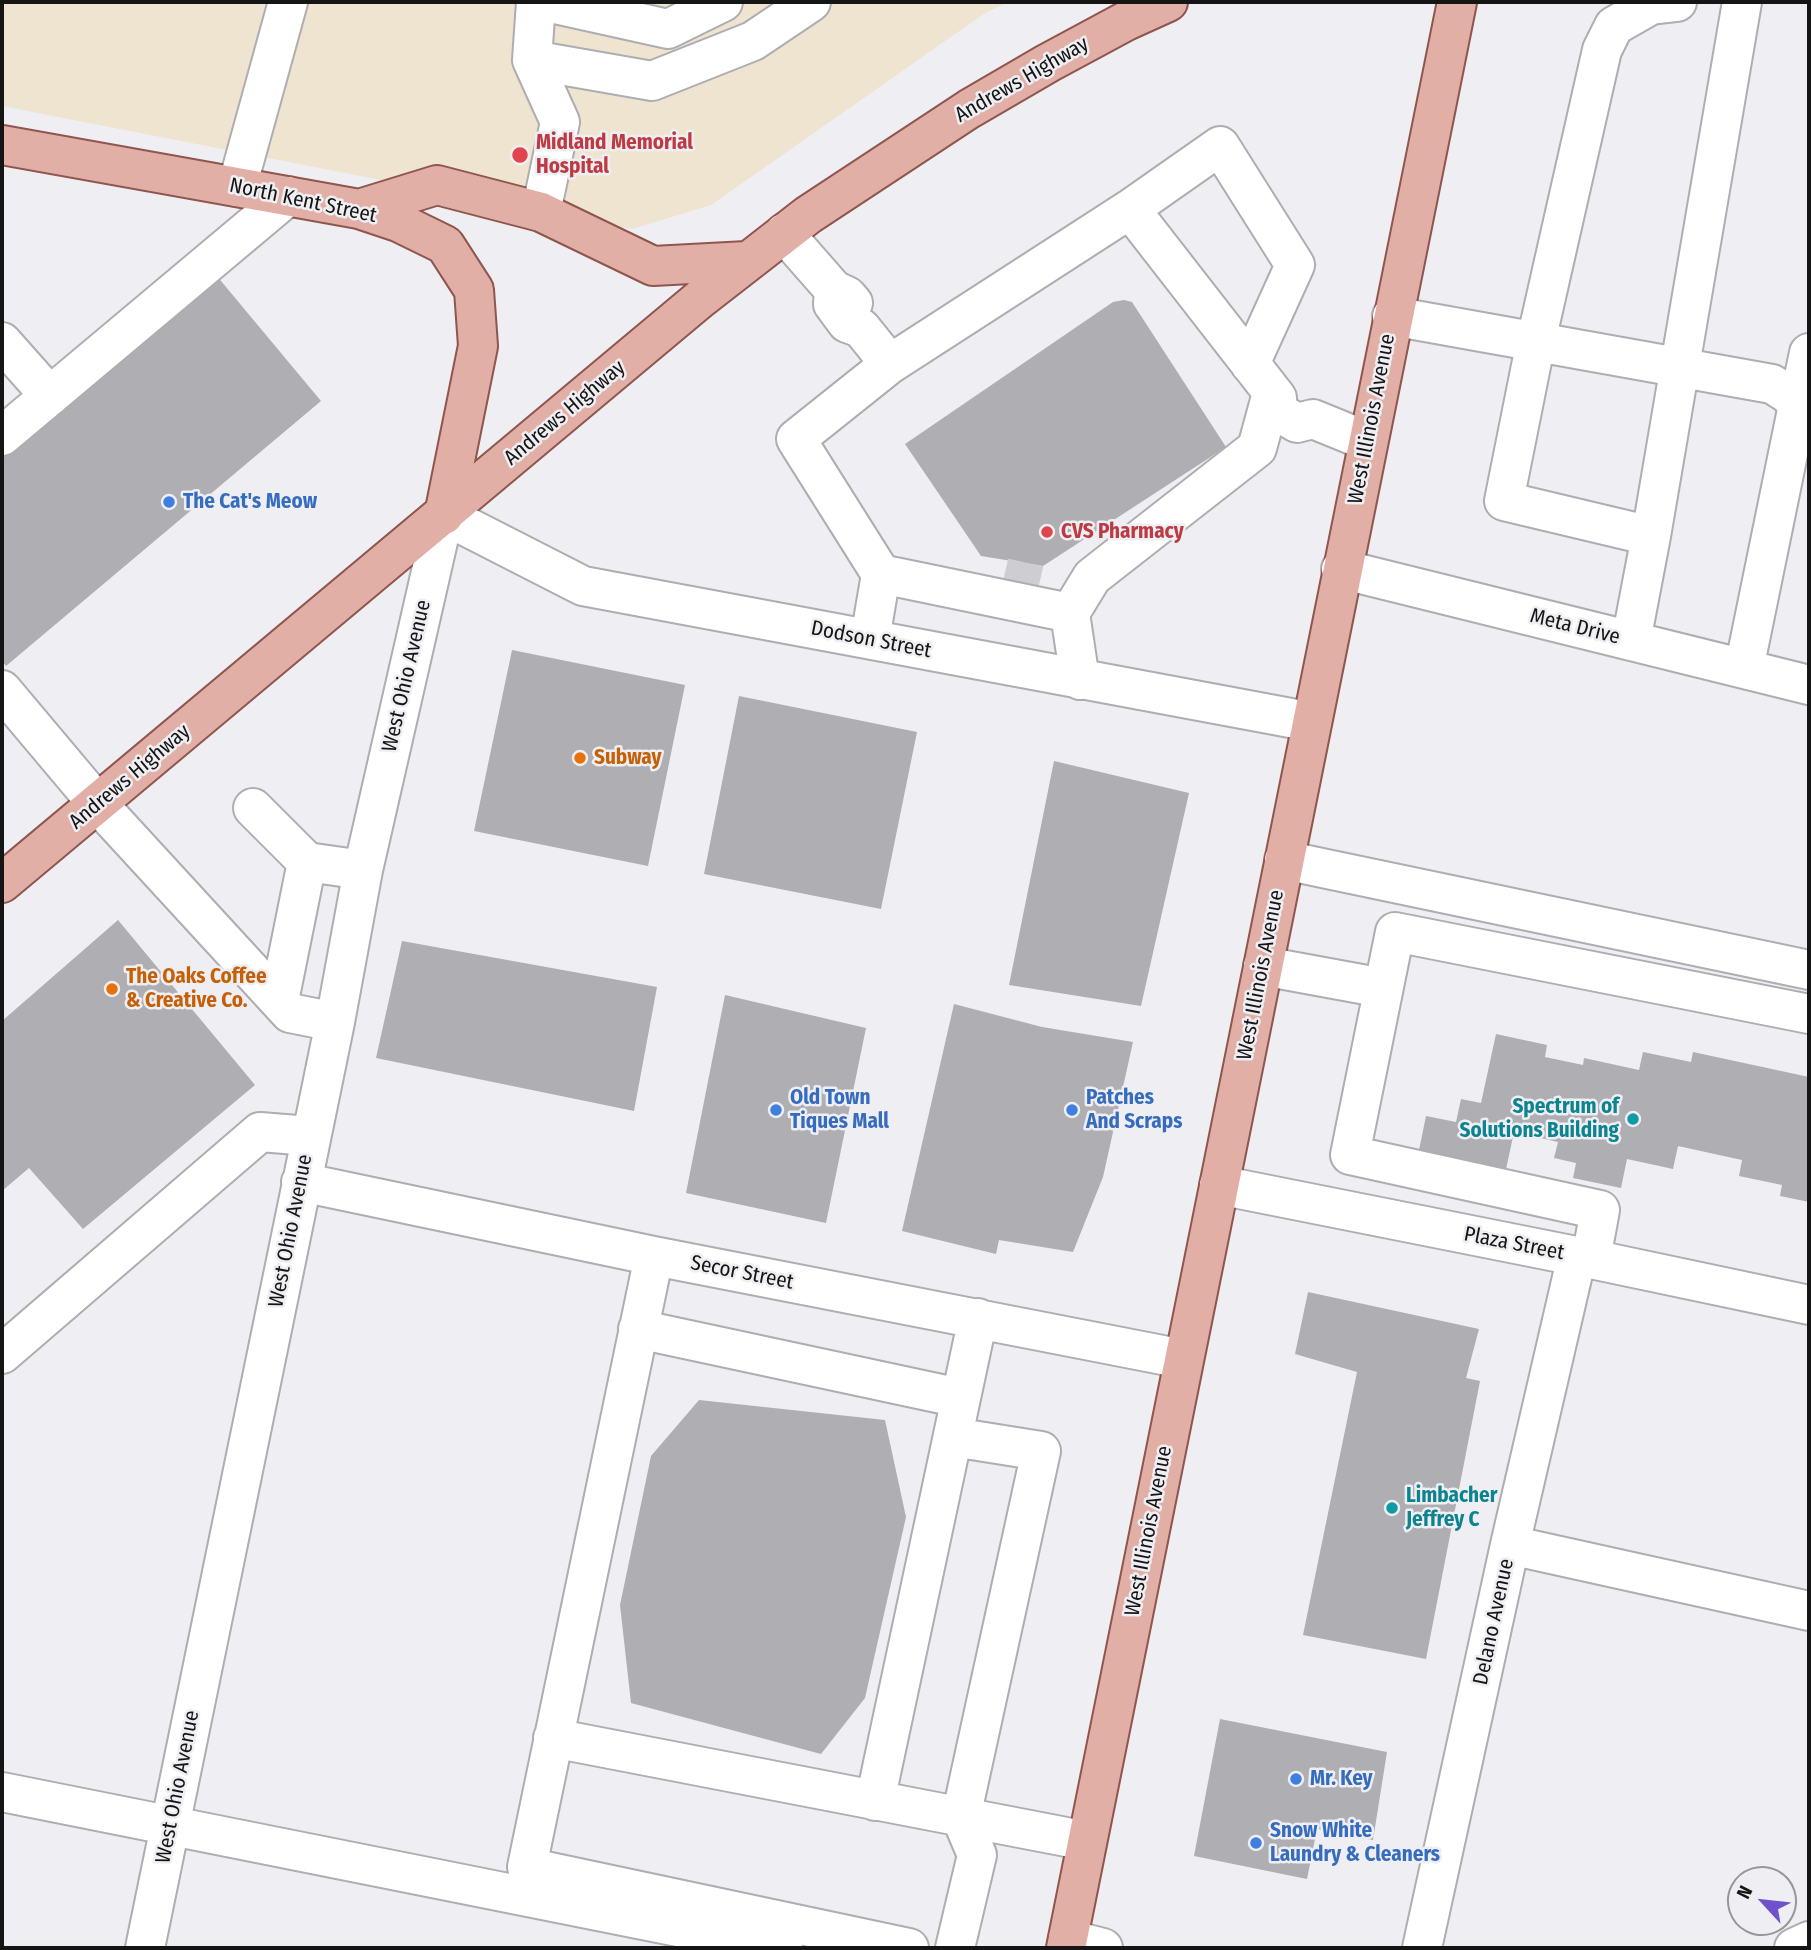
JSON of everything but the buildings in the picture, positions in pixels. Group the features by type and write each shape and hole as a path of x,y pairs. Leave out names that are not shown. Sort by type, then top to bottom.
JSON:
{"main road":[{"name":"Andrews Highway","path":"2,883 610,374 784,233 856,182 969,109 1126,21 1168,2"},
{"name":"West Illinois Avenue","path":"1079,1945 1087,1841 1457,2"},
{"name":"North Kent Street","path":"2,145 359,209 398,222 445,245 474,290 478,346 444,515"},
{"path":"359,209 437,185 541,212 653,266 747,261"}],"street":[{"path":"237,187 288,2"},
{"path":"536,2 532,60 560,122 541,212"},
{"path":"546,2 668,29 723,2"},
{"path":"532,60 652,81 753,41 811,2"},
{"path":"1651,536 1504,501 1536,341 1602,50 1614,26 1651,5 1677,2"},
{"path":"1631,641 1742,2"},
{"path":"870,639 881,574 796,439 890,365 1130,209 1220,146 1295,265 1266,385 1257,448 1092,577 1028,596 881,574"},
{"path":"2,436 288,196"},
{"path":"1130,209 1266,385 1276,411 1297,423 1313,419 1367,441"},
{"path":"784,233 834,290 833,304 846,323 861,328 890,365"},
{"path":"1392,316 1772,384 1788,394 1803,396"},
{"path":"2,342 50,396"},
{"path":"1744,669 1803,396 1809,353"},
{"name":"Dodson Street","path":"444,515 583,586 1312,722"},
{"name":"West Ohio Avenue","path":"145,1948 335,1022 363,870 444,515"},
{"name":"Meta Drive","path":"1341,569 1809,685"},
{"path":"1028,596 1080,680"},
{"path":"2,690 97,803 290,1013 335,1022"},
{"path":"253,808 307,862 363,870"},
{"path":"1284,860 1809,970"},
{"path":"279,1001 307,862"},
{"path":"1263,966 1383,988 1395,932 1809,1014"},
{"name":"Delano Avenue","path":"1383,988 1350,1155 1600,1210 1584,1258 1510,1545 1422,1948"},
{"path":"8,1336 260,1132 310,1136"},
{"name":"Secor Street","path":"301,1182 654,1256 1183,1359"},
{"name":"Plaza Street","path":"1219,1185 1809,1306"},
{"path":"654,1256 527,1867 909,1948"},
{"path":"875,1801 978,1318"},
{"path":"638,1329 960,1398"},
{"path":"953,1437 1041,1451 961,1817 977,1855 955,1948"},
{"path":"1510,1545 1809,1611"},
{"path":"553,1738 1087,1841"},
{"path":"2,1792 783,1948"},
{"path":"1794,1948 1809,1941"}],"shaded area":[{"name":"Midland Memorial Hospital","path":"2,2 1008,2 985,13 711,205 632,229 2,106"}],"tunnel":[{"path":"1004,577 1039,585"}],"place":[{"name":"Midland Memorial Hospital","path":"520,155"},
{"name":"The Cat's Meow","path":"169,502"},
{"name":"CVS Pharmacy","path":"1047,532"},
{"name":"Subway","path":"580,758"},
{"name":"The Oaks Coffee & Creative Co.","path":"112,989"},
{"name":"Old Town Tiques Mall","path":"776,1110"},
{"name":"Patches And Scraps","path":"1072,1110"},
{"name":"Spectrum of Solutions Building","path":"1633,1119"},
{"name":"Limbacher Jeffrey C","path":"1392,1508"},
{"name":"Mr. Key","path":"1296,1779"},
{"name":"Snow White Laundry & Cleaners","path":"1256,1843"}]}
